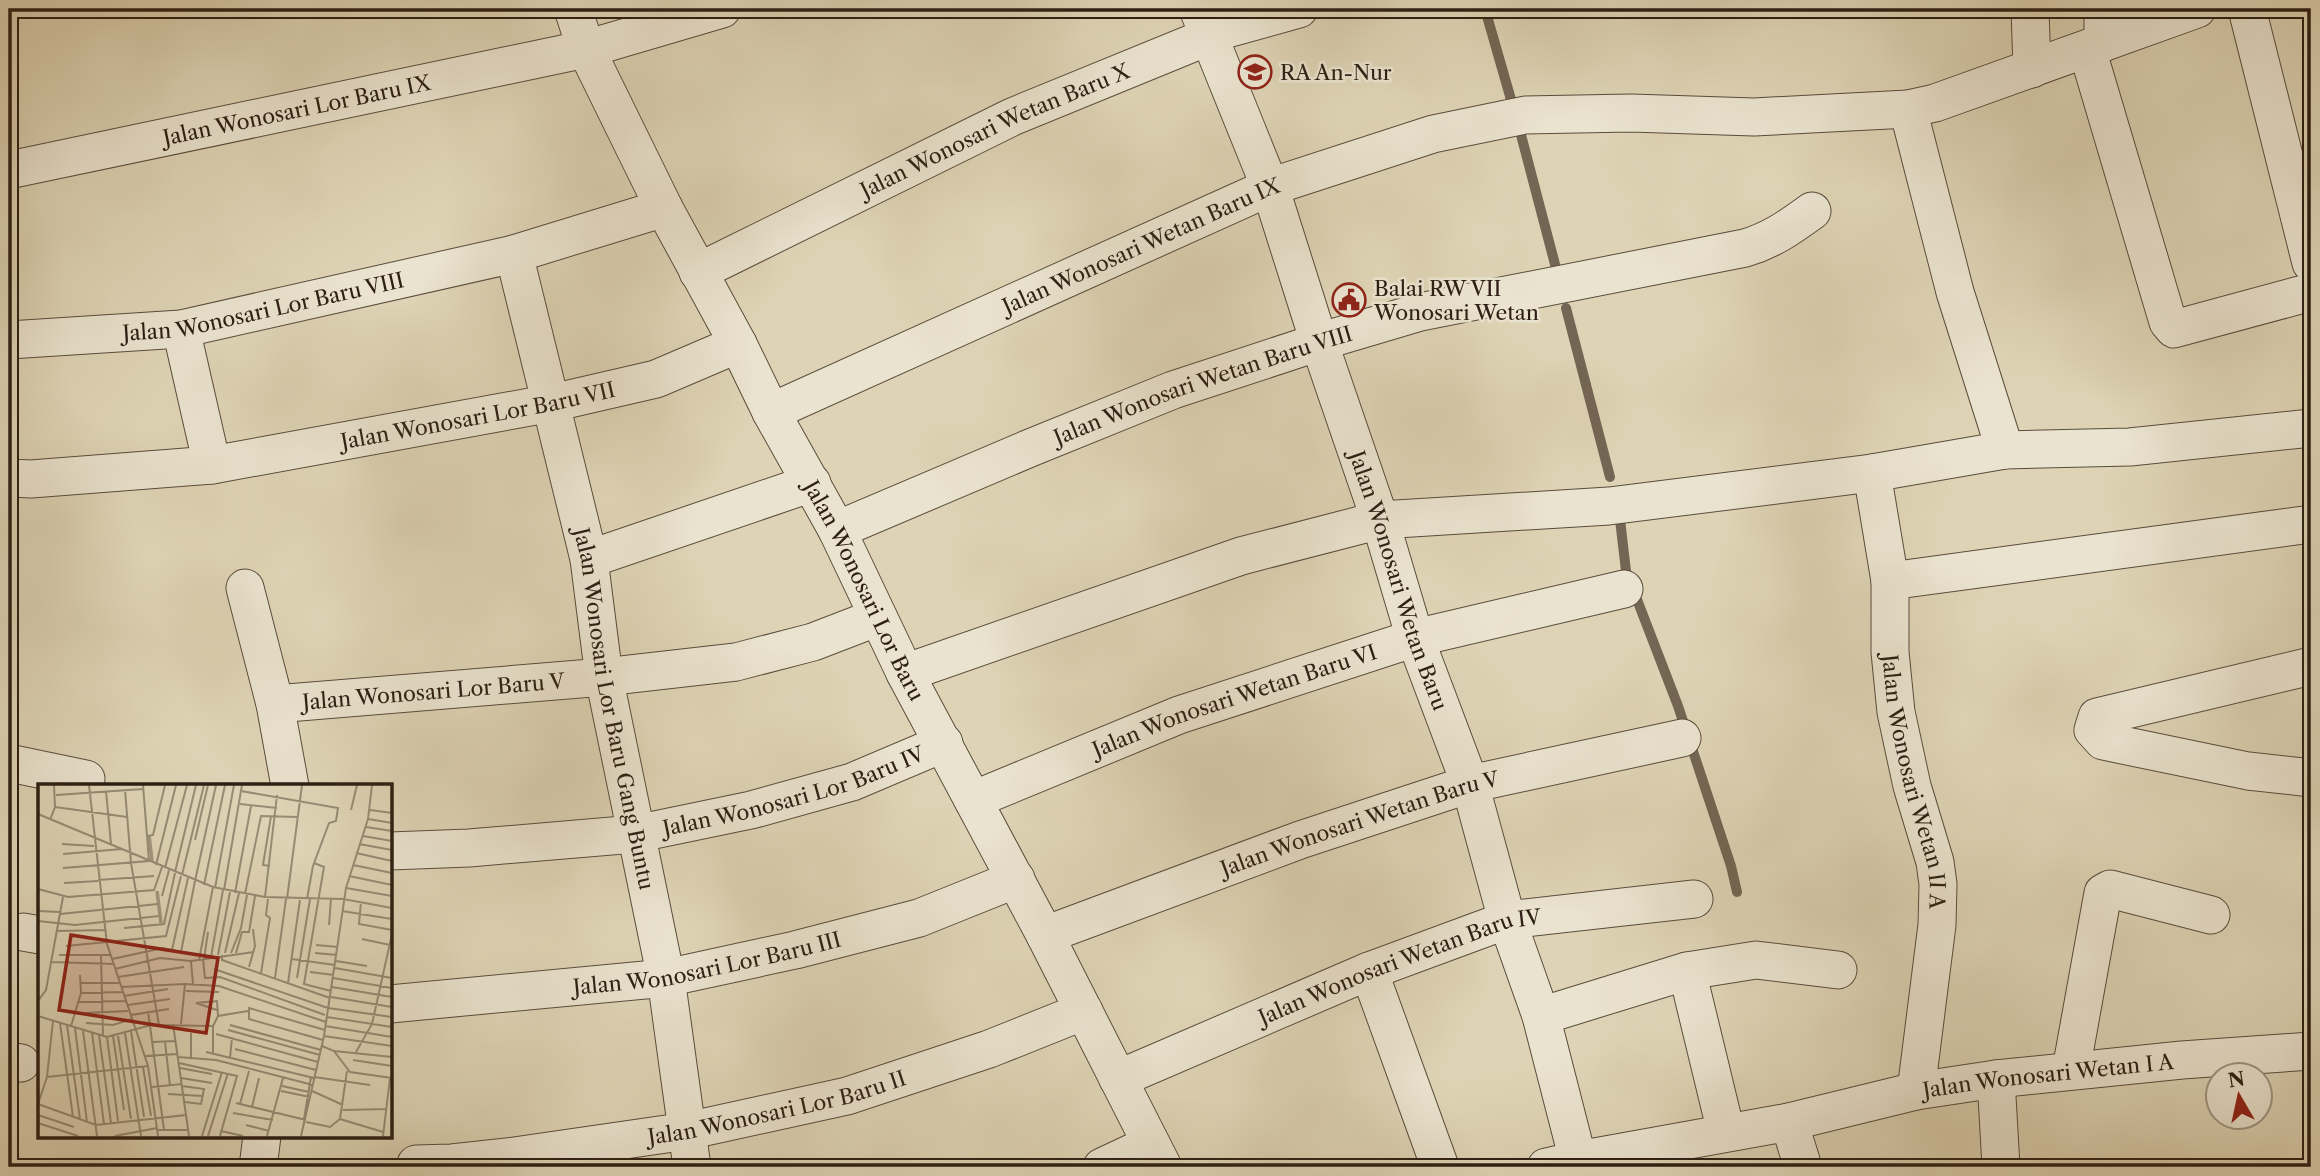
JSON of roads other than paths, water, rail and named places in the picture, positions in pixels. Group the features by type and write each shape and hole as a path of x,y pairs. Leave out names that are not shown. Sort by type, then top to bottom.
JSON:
{"street":[{"name":"Jalan Wonosari Lor Baru","path":"573,9 586,49 664,208 738,344 771,412 837,530 905,673 1045,934 1157,1156"},
{"name":"Jalan Wonosari Lor Baru IX","path":"9,170 586,49 722,9"},
{"name":"Jalan Wonosari Wetan Baru X","path":"698,272 1203,23 1299,9"},
{"path":"2030,9 2032,69"},
{"name":"Jalan Wonosari Wetan Baru IX","path":"771,412 1270,187 1433,134 1525,116 1631,113 1754,117 1908,109 1935,103 2032,69 2098,33 2197,9"},
{"path":"2247,9 2300,170 2311,264"},
{"name":"Jalan Wonosari Wetan Baru","path":"1203,23 1270,187 1380,520 1415,638 1470,784 1507,920 1541,1016 1562,1163"},
{"path":"2098,33 2168,323 2174,329 2186,327 2311,292"},
{"path":"1908,109 1955,292 2005,450"},
{"name":"Jalan Wonosari Lor Baru VIII","path":"9,340 181,329 514,254 664,208"},
{"name":"Jalan Wonosari Wetan Baru VIII","path":"837,530 1173,390 1319,342 1420,312 1745,248 1780,234 1812,211"},
{"name":"Jalan Wonosari Lor Baru Gang Buntu","path":"514,254 589,559 604,677 666,978 692,1167"},
{"path":"181,329 212,466"},
{"name":"Jalan Wonosari Lor Baru VII","path":"9,478 31,480 212,466 552,403 656,379 738,344"},
{"path":"905,673 1241,556 1380,520 1618,504 1872,473 2005,450 2130,447 2311,428"},
{"name":"Jalan Wonosari Wetan II A","path":"1872,473 1890,581 1890,652 1896,712 1912,786 1935,862 1938,884 1937,925 1916,1091"},
{"path":"589,559 812,483"},
{"path":"1890,581 2311,524"},
{"path":"245,588 275,704 290,784"},
{"name":"Jalan Wonosari Wetan Baru VI","path":"973,800 1179,715 1415,638 1624,589"},
{"name":"Jalan Wonosari Lor Baru V","path":"275,704 604,677 736,662 813,642 878,617"},
{"path":"2311,666 2097,717 2093,730 2103,741 2248,771 2311,778"},
{"name":"Jalan Wonosari Wetan Baru V","path":"1045,934 1300,840 1470,784 1682,738"},
{"name":"Jalan Wonosari Lor Baru IV","path":"392,851 469,848 635,834 751,810 852,782 944,743"},
{"path":"9,763 86,779"},
{"name":"Jalan Wonosari Lor Baru III","path":"392,1004 666,978 794,950 919,918 1016,879"},
{"path":"2071,1070 2103,893 2110,890 2210,915"},
{"name":"Jalan Wonosari Wetan Baru IV","path":"1118,1079 1369,971 1507,920 1694,900"},
{"path":"1541,1016 1687,971 1756,960 1838,970"},
{"path":"1369,971 1440,1167"},
{"path":"1687,971 1726,1132"},
{"name":"Jalan Wonosari Lor Baru II","path":"416,1164 507,1157 687,1132 847,1096 967,1056 1084,1012"},
{"name":"Jalan Wonosari Wetan I A","path":"1562,1163 1789,1122 1916,1091 1996,1079 2071,1070 2311,1051"},
{"path":"1996,1079 2001,1167"},
{"path":"1789,1122 1803,1167"},
{"path":"258,1167 262,1138"},
{"path":"1102,1167 1157,1156"}],"waterway":[{"path":"1485,9 1514,110"},
{"path":"1520,131 1557,272"},
{"path":"1566,308 1610,477"},
{"path":"1619,511 1626,571 1678,706 1731,866 1737,892"}],"place":[{"name":"RA An-Nur","path":"1255,72"},
{"name":"Balai RW VII Wonosari Wetan","path":"1349,300"}]}
